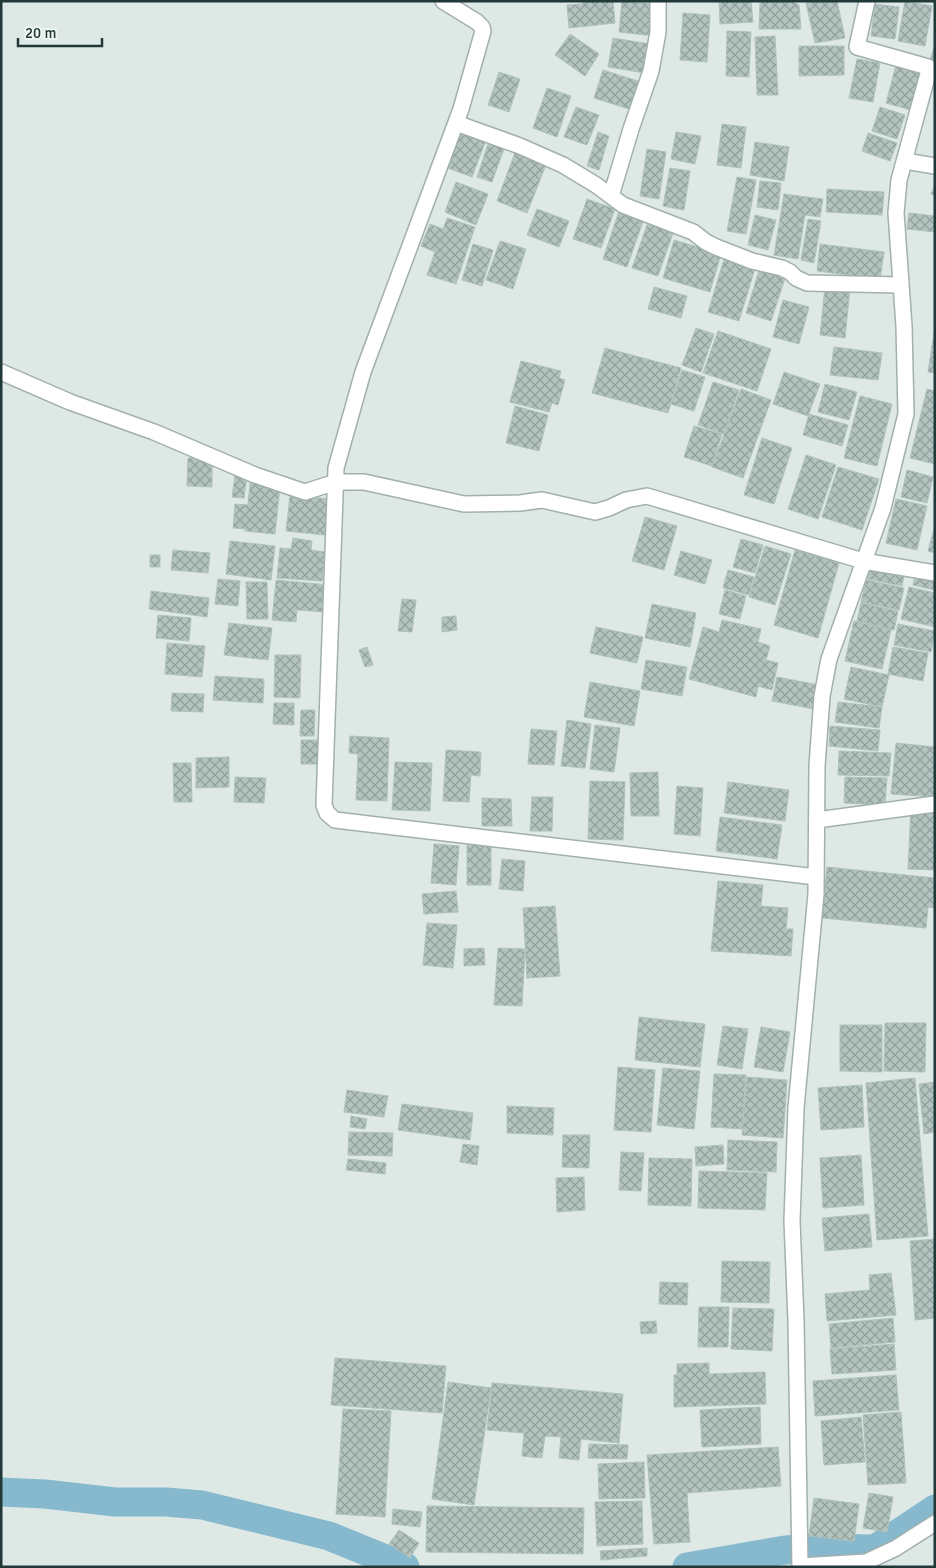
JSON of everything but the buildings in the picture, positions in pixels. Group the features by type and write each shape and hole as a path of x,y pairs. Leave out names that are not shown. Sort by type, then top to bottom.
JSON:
{"street":[{"path":"443,1 477,22 483,31 456,123 363,372 336,468 324,805 327,813 335,820 816,877"},
{"path":"611,196 651,71 658,32 658,1"},
{"path":"867,1 857,47 928,67 930,70 899,180 896,213 904,326 906,414 883,508 829,659 825,675 817,766 816,877 796,1108 793,1202 800,1563 866,1562 896,1548 935,1523"},
{"path":"456,123 520,146 563,165 596,185 623,206 693,232 716,247 752,261 782,268 807,283 900,285"},
{"path":"905,161 935,166"},
{"path":"1,372 70,402 154,432 255,475 305,492 336,482 364,482 464,504 520,503 542,500 595,512 626,500 647,496 863,561 935,573"},
{"path":"817,820 935,804"}],"waterway":[{"path":"1,1492 45,1494 115,1502 166,1502 202,1505 329,1536 405,1567"},
{"path":"687,1567 785,1550 815,1548 875,1549 935,1509"}]}
